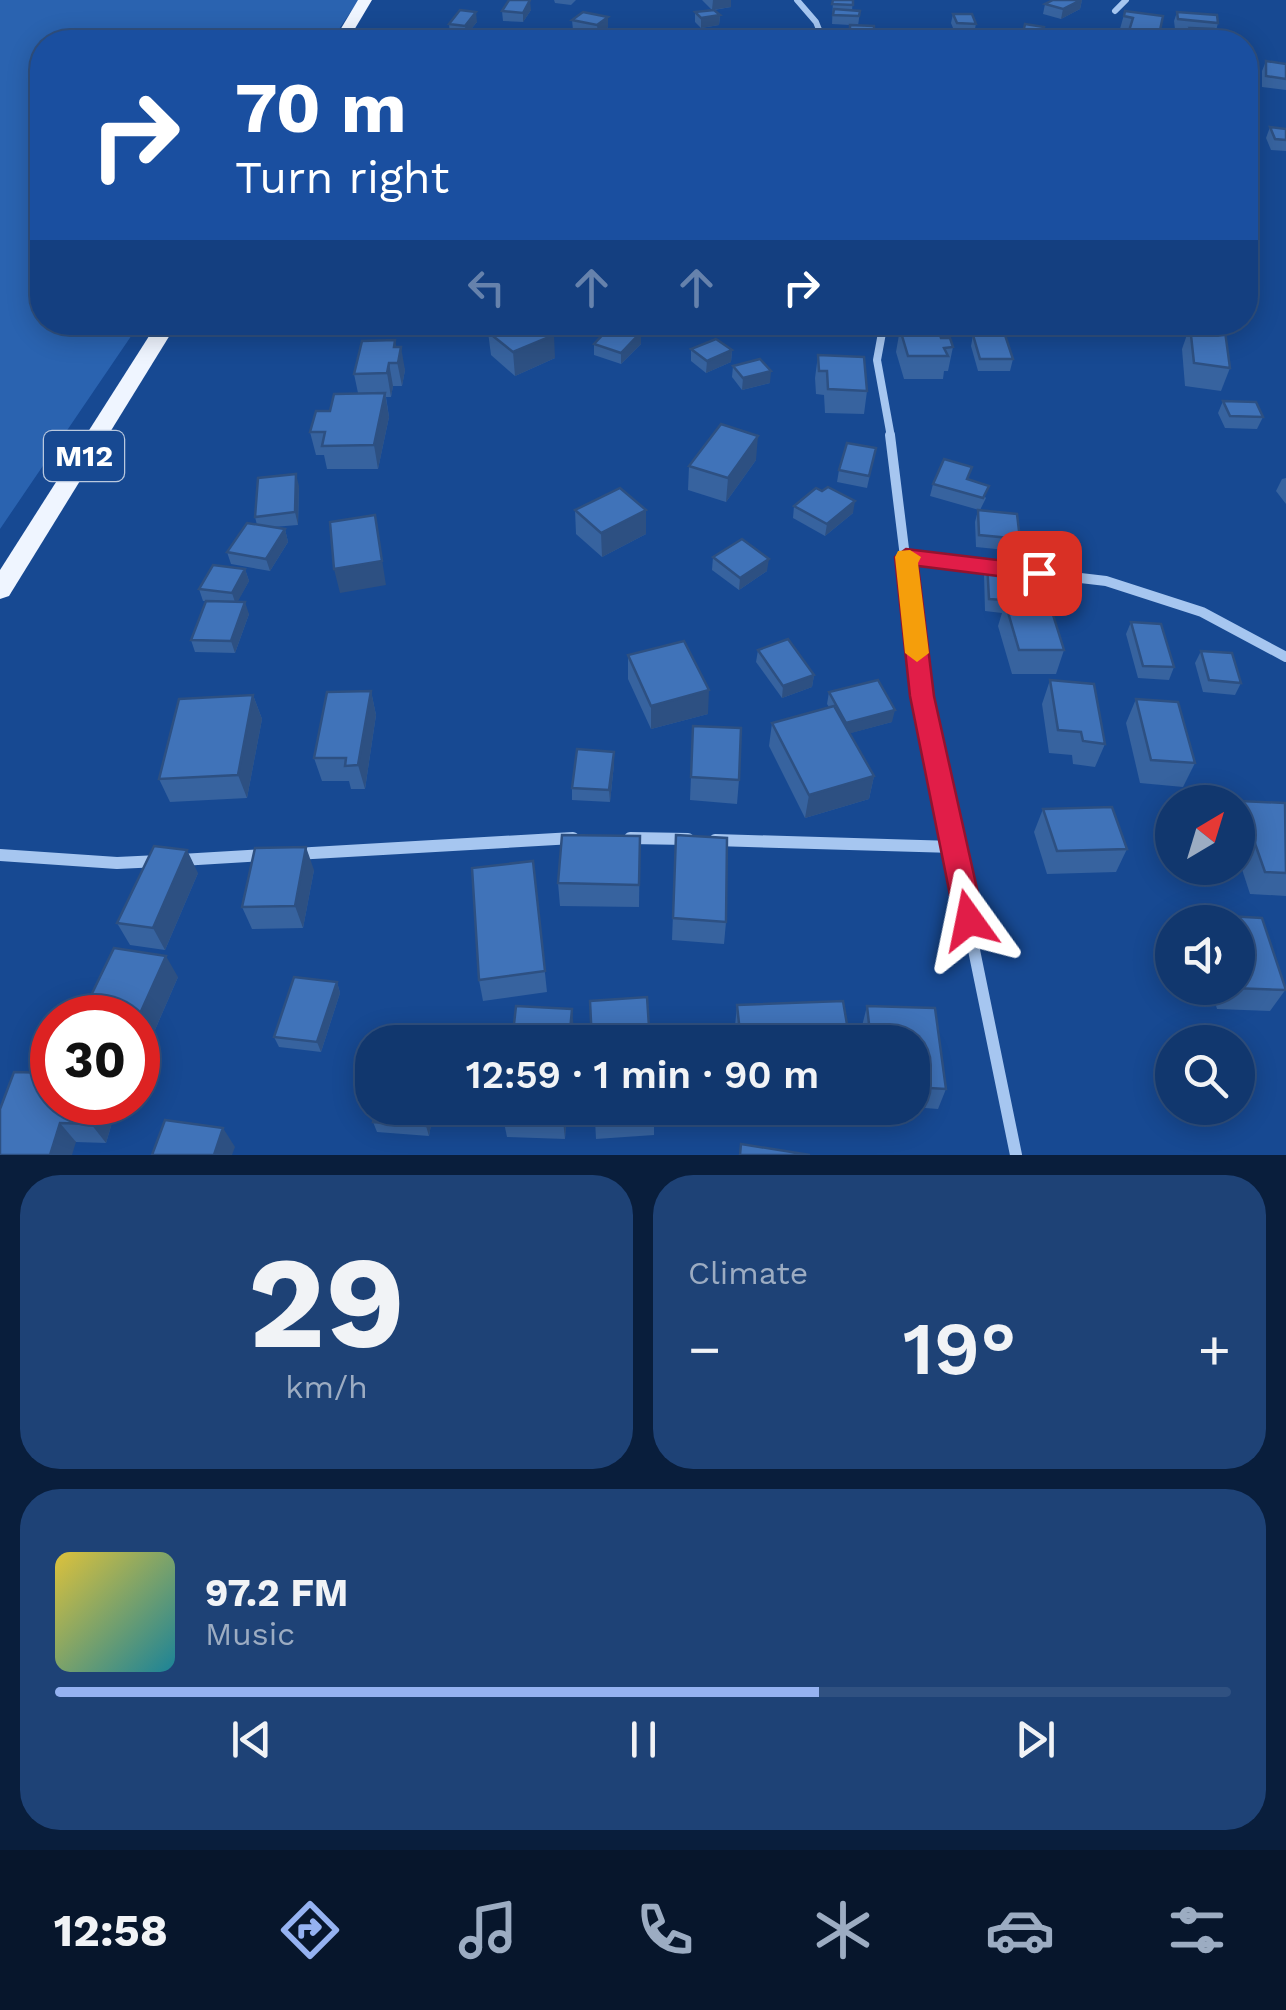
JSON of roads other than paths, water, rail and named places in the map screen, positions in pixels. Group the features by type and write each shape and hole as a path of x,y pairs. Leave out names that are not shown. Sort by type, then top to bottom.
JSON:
{"main road":[{"path":"347,30 365,0"},
{"name":"M12","path":"0,590 160,335"}],"street":[{"path":"809,0 799,2 819,30"},
{"path":"1115,11 1126,0"},
{"path":"882,335 877,360 922,696 1016,1155"},
{"path":"906,557 1106,581 1202,612 1286,658"},
{"path":"289,854 596,837"},
{"path":"616,837 954,847"},
{"path":"0,855 117,863 270,855"}]}
